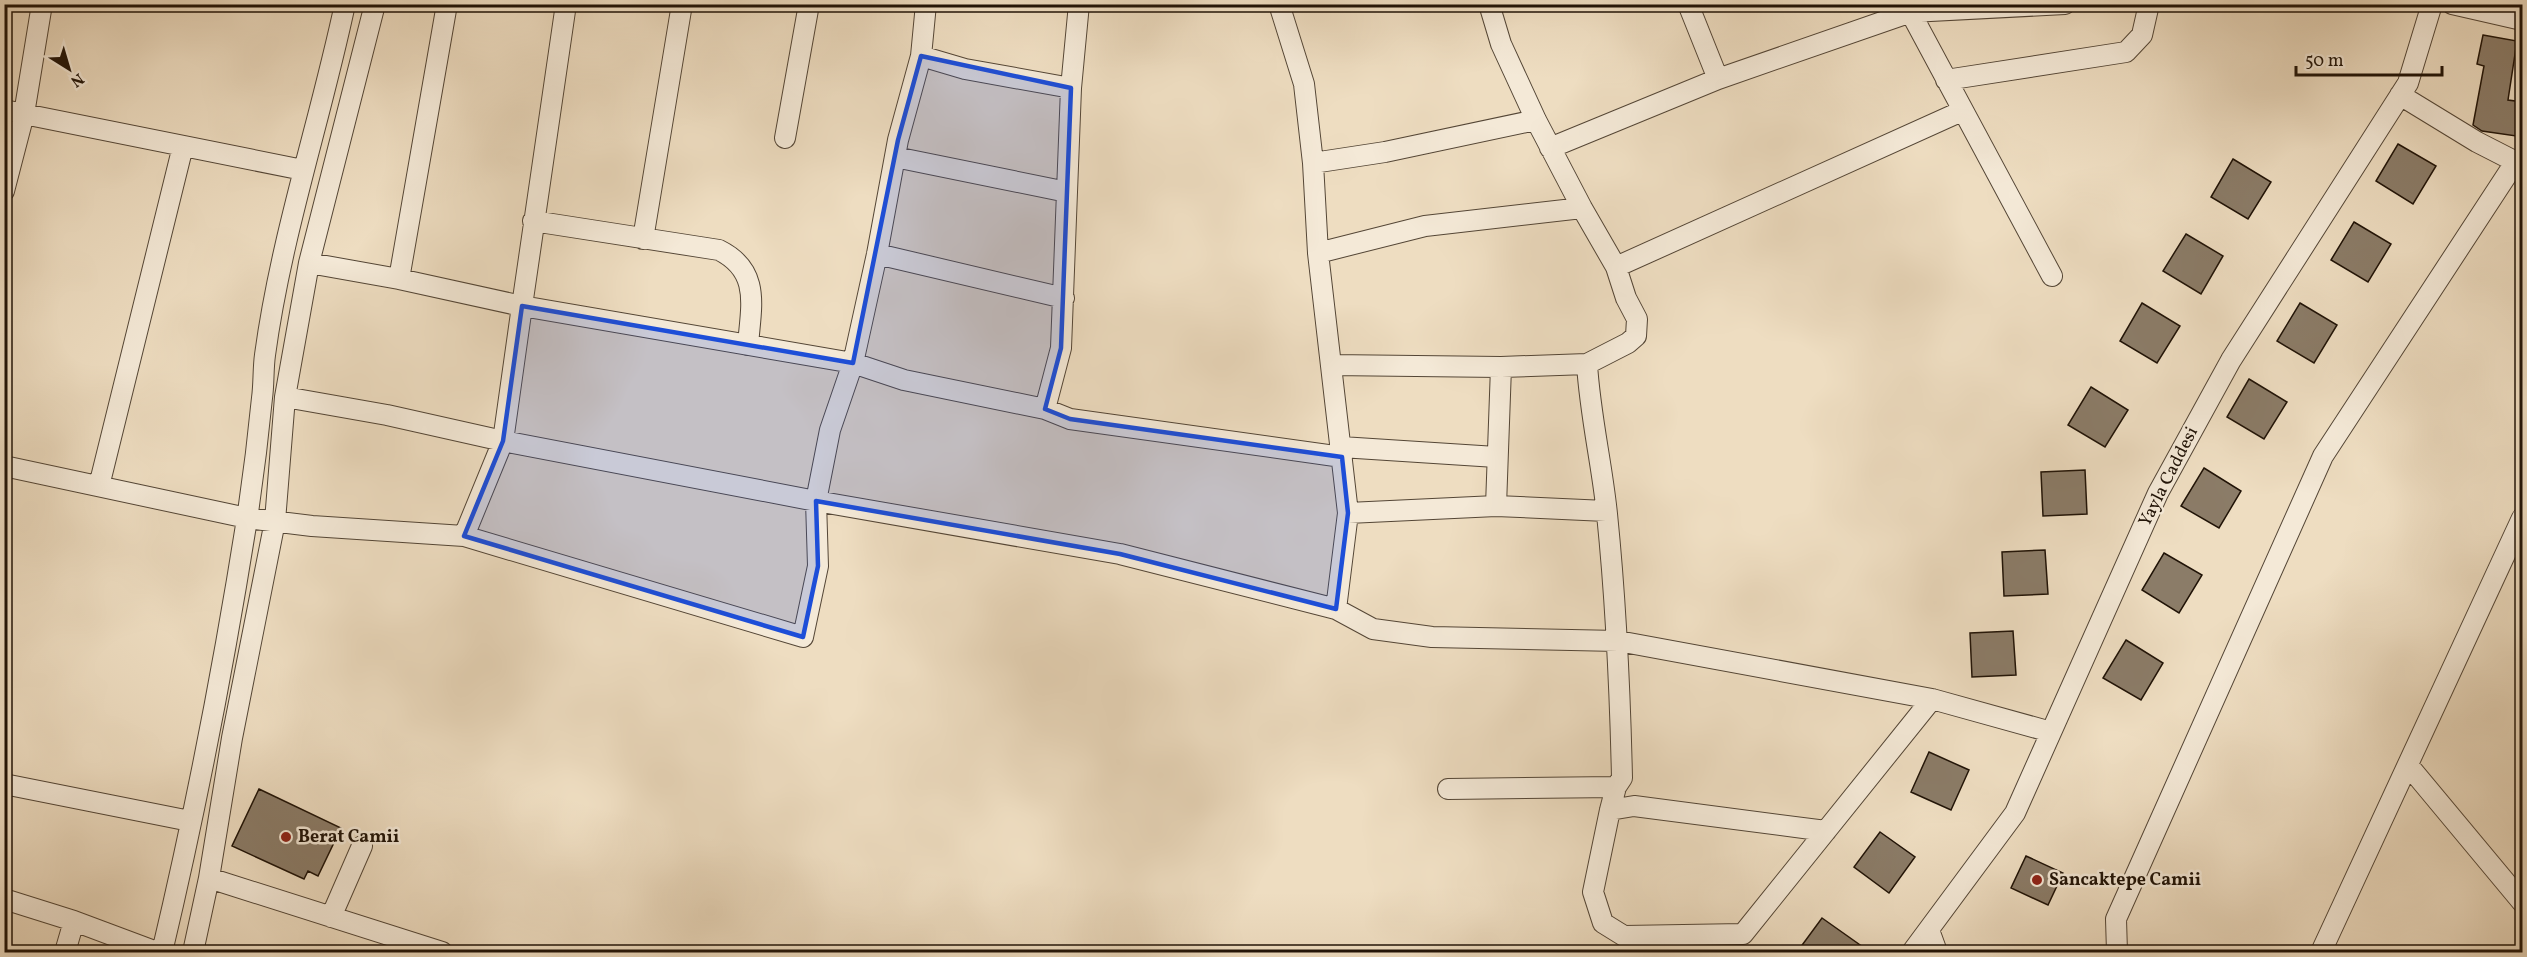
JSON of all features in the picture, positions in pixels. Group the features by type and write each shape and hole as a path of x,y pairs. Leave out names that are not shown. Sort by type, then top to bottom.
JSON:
{"street":[{"path":"4,190 24,114 42,4"},
{"path":"162,952 186,850 190,821 213,717 247,518 263,395 265,356 284,251 345,4"},
{"path":"192,952 209,878 232,738 274,521 285,397 309,263 375,4"},
{"path":"399,279 447,4"},
{"path":"464,536 503,441 566,4"},
{"path":"643,239 682,4"},
{"path":"784,138 809,4"},
{"path":"4,466 247,518 312,526 464,536 803,637 819,566 816,501 831,430 853,363 895,157 921,56 926,4"},
{"path":"1045,409 1061,348 1071,88 1078,4"},
{"path":"1279,4 1304,84 1313,163 1318,253 1348,513 1336,609"},
{"path":"1331,365 1501,367 1587,364 1628,343 1636,336 1637,319 1626,298 1616,267 1581,208 1536,120 1501,44 1489,4"},
{"path":"1688,4 1718,78"},
{"path":"1550,148 1718,78 1909,8 2065,4"},
{"path":"1946,80 2126,52 2142,35 2149,4"},
{"name":"Yayla Caddesi","path":"1912,952 2015,813 2158,493 2231,360 2408,83 2432,4"},
{"path":"2452,4 2523,20"},
{"path":"1909,8 2052,276"},
{"path":"921,56 965,69 1071,88"},
{"path":"2117,952 2116,919 2324,456 2519,163 2476,142 2400,95"},
{"path":"4,110 303,170"},
{"path":"1616,267 1962,111"},
{"path":"1313,163 1385,152 1536,120"},
{"path":"99,486 183,146"},
{"path":"895,157 1067,192"},
{"path":"1318,253 1425,226 1581,208"},
{"path":"533,221 719,250 739,264 750,283 752,294 748,345"},
{"path":"877,254 1064,298"},
{"path":"309,263 399,279 522,306 853,363 904,380 1045,409 1070,419 1341,452 1496,457"},
{"path":"1587,364 1590,403 1606,511 1618,641 1622,778 1616,787 1610,810 1593,892 1603,923 1624,936 1743,934 1932,699"},
{"path":"1496,506 1501,367"},
{"path":"285,397 387,415 503,441 816,501 1120,554 1336,609 1373,629 1432,637 1618,641 1932,699 2052,732"},
{"path":"1348,513 1496,506 1606,511"},
{"path":"2321,952 2523,518"},
{"path":"2408,765 2523,902"},
{"path":"4,784 190,821"},
{"path":"1448,789 1616,787"},
{"path":"1610,810 1634,806 1826,831"},
{"path":"331,917 362,846"},
{"path":"209,878 442,952"},
{"path":"4,899 74,921 157,952"},
{"path":"64,952 74,921"},
{"path":"1929,930 1937,952"}],"highlighted area":[{"path":"921,56 1071,88 1061,348 1045,409 1070,419 1342,457 1348,513 1336,609 1120,554 816,501 818,566 803,637 464,536 503,441 522,306 853,363 898,140"}],"building":[{"path":"2483,35 2517,41 2508,100 2523,102 2523,137 2482,131 2473,125 2484,66 2477,64"},
{"path":"2398,144 2436,166 2413,204 2376,181"},
{"path":"2233,159 2271,182 2248,219 2211,197"},
{"path":"2354,222 2391,244 2368,282 2331,260"},
{"path":"2186,234 2223,256 2201,294 2163,271"},
{"path":"2142,303 2180,326 2157,363 2120,341"},
{"path":"2300,303 2337,325 2314,363 2277,341"},
{"path":"2249,379 2287,402 2264,439 2227,417"},
{"path":"2091,387 2128,410 2105,447 2068,425"},
{"path":"2204,468 2241,491 2219,528 2181,506"},
{"path":"2085,470 2087,514 2043,516 2041,472"},
{"path":"2045,550 2048,594 2004,596 2002,552"},
{"path":"2164,553 2202,575 2179,613 2142,590"},
{"path":"2013,631 2016,675 1972,677 1970,633"},
{"path":"2126,640 2163,663 2141,700 2103,678"},
{"path":"1929,752 1969,770 1951,810 1911,792"},
{"name":"Berat Camii","path":"259,789 341,828 318,876 308,871 304,879 232,846"},
{"path":"1880,832 1915,857 1889,893 1854,867"},
{"name":"Sancaktepe Camii","path":"2026,856 2063,873 2048,905 2011,888"},
{"path":"1822,918 1870,952 1797,952"}],"place":[{"name":"Berat Camii","path":"286,837"},
{"name":"Sancaktepe Camii","path":"2037,880"}]}
